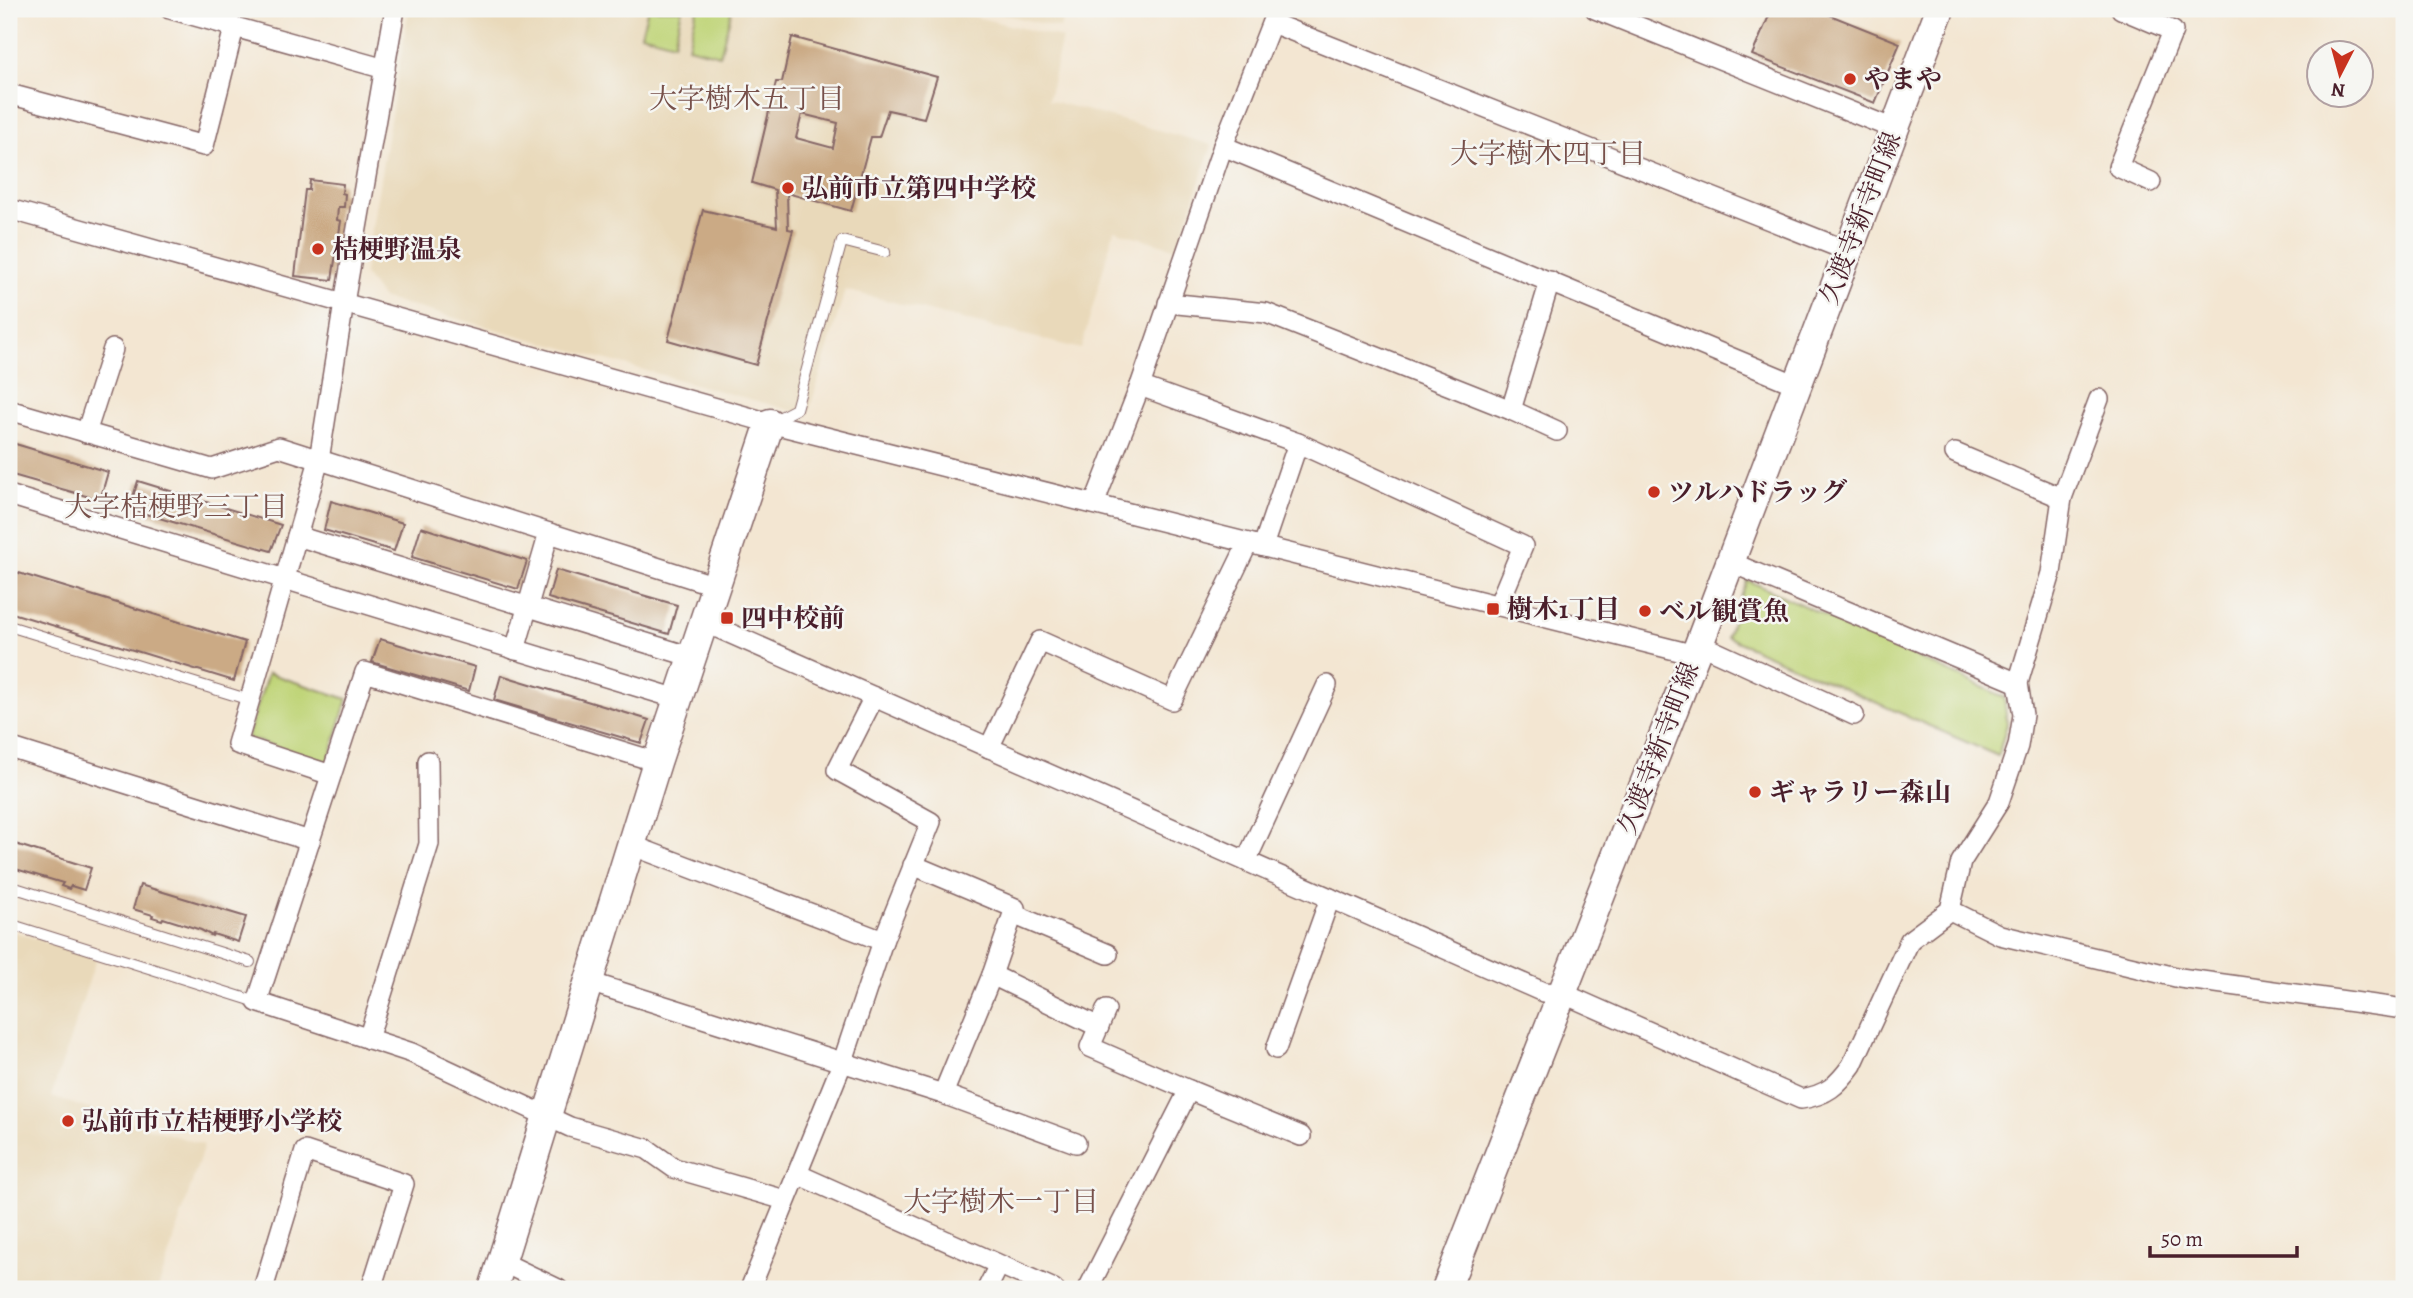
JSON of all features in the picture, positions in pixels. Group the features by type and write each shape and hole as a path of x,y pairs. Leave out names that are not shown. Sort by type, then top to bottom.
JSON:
{"main road":[{"name":"久渡寺新寺町線","path":"1446,1289 1697,650 1940,9"},
{"path":"493,1289 657,762 770,423"}],"street":[{"path":"170,9 385,69"},
{"path":"331,775 237,744 319,460 396,9"},
{"path":"1595,9 1894,129"},
{"path":"2121,9 2173,31 2118,167 2151,182"},
{"path":"1094,504 1140,386 1223,146 1274,16 1848,251"},
{"path":"9,94 204,146 234,28"},
{"path":"1223,146 1797,385"},
{"path":"9,209 770,423 1498,606 1697,650 1854,715"},
{"path":"1511,410 1549,281"},
{"path":"1168,303 1266,313 1557,430"},
{"path":"86,433 113,349"},
{"path":"1140,386 1298,443 1523,546 1498,606"},
{"path":"704,622 1542,992 1562,993 1801,1099 1821,1096 1842,1079 1852,1065 1910,940 1950,909 1961,862 1999,802 2018,746 2023,715 2018,683 2050,573 2063,498 2099,399"},
{"path":"9,410 212,470 279,447 716,586"},
{"path":"989,748 1040,641 1172,700 1256,545 1298,443"},
{"path":"1955,453 2063,498"},
{"path":"9,495 678,699"},
{"path":"516,650 549,533"},
{"path":"297,536 692,657"},
{"path":"1730,562 2018,683"},
{"path":"657,762 365,673 257,1002 412,1054 570,1127 647,1149 674,1168 785,1200"},
{"path":"1246,861 1328,685"},
{"path":"750,1289 844,1061 883,941 931,822 837,769 874,697"},
{"path":"9,747 310,841"},
{"path":"368,1039 429,844 428,761"},
{"path":"631,845 883,941"},
{"path":"913,865 1015,908 992,975 943,1094"},
{"path":"1276,1049 1330,898"},
{"path":"1950,909 2000,935 2180,978 2404,1009"},
{"path":"1013,914 1108,954"},
{"path":"992,975 1102,1019 1090,1047 1301,1136"},
{"path":"589,982 844,1061 1076,1143"},
{"path":"1088,1289 1189,1090"},
{"path":"263,1289 305,1152 404,1184 372,1289"},
{"path":"797,1174 1054,1289"},
{"path":"502,1262 558,1289"},
{"path":"987,1289 999,1265"}],"lane":[{"path":"770,423 796,409 842,241 885,252"},
{"path":"9,626 250,700"},
{"path":"9,886 250,962"},
{"path":"9,924 257,1002"}],"shaded area":[{"name":"弘前市立第四中学校","path":"409,9 943,9 1062,38 1048,100 1212,145 1177,249 1114,230 1081,349 845,290 808,415 382,298 364,274"},
{"path":"982,9 1066,9 1060,28"},
{"name":"弘前市立桔梗野小学校","path":"9,930 96,959 51,1097 204,1145 158,1289 9,1289"}],"green space":[{"path":"648,9 682,9 674,43 641,34"},
{"path":"697,9 732,9 720,55 688,47"},
{"path":"1747,580 2004,697 2007,724 1998,756 1727,637"},
{"path":"268,673 347,699 328,763 247,738"}],"building":[{"name":"やまや","path":"1772,9 1815,9 1900,43 1875,103 1752,55"},
{"path":"792,37 937,77 924,118 888,110 879,137 871,137 851,211 787,193 788,229 793,230 756,365 668,340 703,210 777,227 775,190 752,183 776,82 782,82","holes":["802,114 838,123 833,148 796,138"]},
{"name":"桔梗野温泉","path":"310,180 343,184 344,207 338,207 337,220 341,221 332,280 295,276 305,190 309,190"},
{"path":"9,442 108,472 100,500 9,474"},
{"path":"138,481 281,525 271,551 129,509"},
{"path":"331,501 403,523 394,551 324,530"},
{"path":"421,527 527,561 518,589 412,557"},
{"path":"9,570 245,642 234,681 9,612"},
{"path":"556,570 677,605 669,634 548,598"},
{"path":"380,639 475,667 469,691 372,662"},
{"path":"501,675 649,720 641,743 494,700"},
{"path":"9,842 91,868 84,890 71,886 69,889 61,886 63,883 9,867"},
{"path":"140,885 246,917 238,942 133,909"}],"place":[{"name":"やまや","path":"1850,79"},
{"name":"弘前市立第四中学校","path":"788,188"},
{"name":"桔梗野温泉","path":"318,249"},
{"name":"ツルハドラッグ","path":"1654,492"},
{"name":"樹木1丁目","path":"1493,609"},
{"name":"ベル観賞魚","path":"1645,611"},
{"name":"四中校前","path":"727,618"},
{"name":"ギャラリー森山","path":"1755,792"},
{"name":"弘前市立桔梗野小学校","path":"68,1121"}],"district":[{"name":"大字樹木五丁目","path":"747,98"},
{"name":"大字樹木四丁目","path":"1548,153"},
{"name":"大字桔梗野三丁目","path":"176,506"},
{"name":"大字樹木一丁目","path":"1001,1201"}]}
